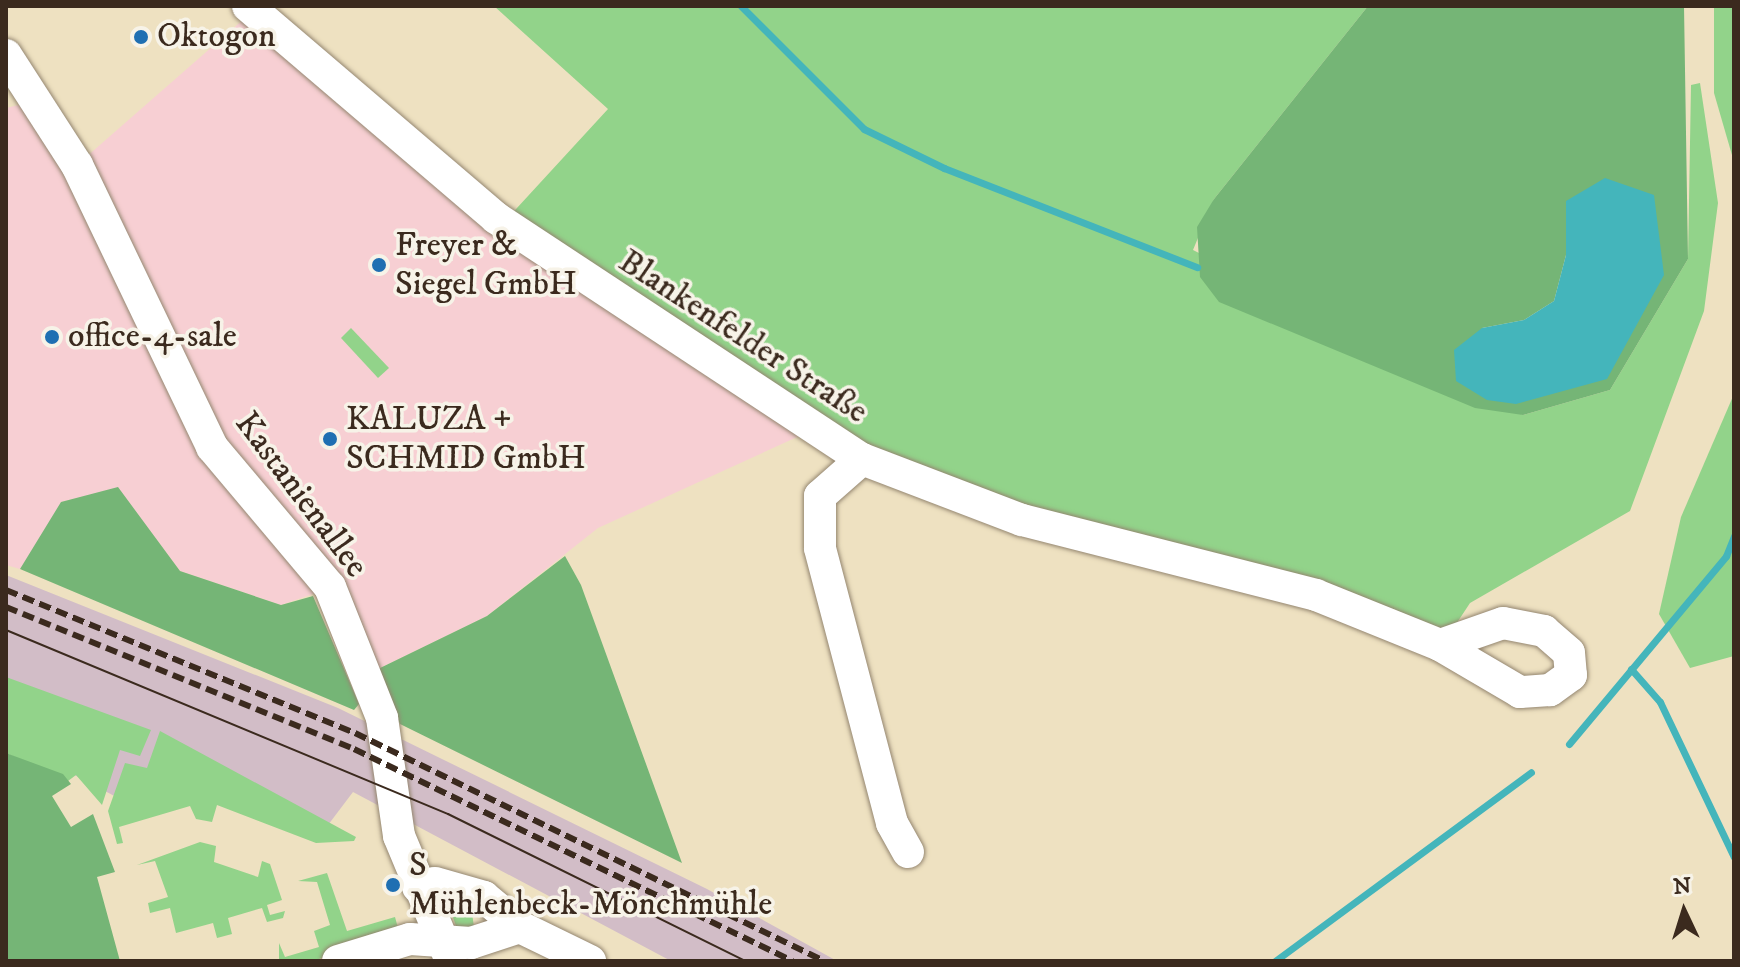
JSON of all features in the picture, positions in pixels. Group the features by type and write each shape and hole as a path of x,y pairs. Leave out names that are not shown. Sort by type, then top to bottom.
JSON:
{"street":[{"name":"Blankenfelder Straße","path":"248,6 496,218 862,459 1022,520 1316,595 1440,645"},
{"name":"Kastanienallee","path":"6,55 77,165 212,447 330,587 382,718 389,793 418,887 446,948"},
{"name":"Blankenfelder Straße","path":"862,459 820,496 820,548 892,823 908,852"},
{"path":"418,887 435,883 484,897 520,927 590,961"},
{"path":"338,961 446,948 520,927"}],"shaded area":[{"path":"253,11 496,218 817,428 598,528 487,616 376,670 330,588 281,605 180,571 118,488 61,502 37,549 20,569 6,565 6,108 35,101 77,165"},
{"path":"6,575 338,708 707,889 837,961 671,961 353,792 325,829 163,783 122,800 6,739"}],"green space":[{"path":"494,6 1368,6 1214,199 1193,250 1523,415 1610,390 1688,259 1691,85 1700,83 1718,203 1704,311 1630,511 1470,603 1443,644 916,479 504,222 608,109"},
{"path":"1368,6 1684,6 1688,259 1610,390 1523,415 1475,408 1219,302 1200,277 1197,227 1214,199","holes":["1566,201 1607,379 1482,328 1524,320 1554,301 1566,255"]},
{"path":"1714,6 1734,6 1734,162 1714,93"},
{"path":"351,328 389,368 378,378 341,338"},
{"path":"1734,394 1734,656 1690,668 1659,614 1681,517"},
{"path":"118,487 180,571 281,605 313,596 359,704 354,710 20,569 61,502"},
{"path":"565,556 581,585 682,863 400,724 376,670 487,616"},
{"path":"6,677 151,730 140,756 120,750 102,805 76,775 68,781 6,753"},
{"path":"160,731 356,837 354,841 316,843 217,805 212,822 196,819 190,806 119,827 123,843 117,844 108,811 125,763 147,768"},
{"path":"6,753 63,774 71,784 52,796 71,827 93,814 115,872 97,877 120,961 6,961"},
{"path":"200,842 216,846 214,862 258,877 262,861 270,864 282,900 267,905 270,915 285,911 283,918 267,922 262,908 228,918 232,934 217,938 213,923 176,933 170,908 150,913 148,903 168,897 155,861 137,865"},
{"path":"327,873 347,931 395,917 398,928 314,961 279,961 279,943 285,957 319,947 314,931 330,925 317,882 298,881"},
{"path":"447,900 471,906 474,927 457,929"}],"water":[{"path":"1605,178 1654,195 1664,275 1607,379 1516,404 1487,400 1456,381 1454,350 1482,328 1524,320 1554,301 1566,255 1566,201"}],"waterway":[{"path":"741,6 864,129 944,168 1197,267"},
{"path":"1569,744 1726,556 1734,536"},
{"path":"1631,669 1660,702 1734,857"},
{"path":"1275,961 1531,772"}],"tram line":[{"path":"6,630 448,814 746,961"}],"railway":[{"path":"6,590 355,733 824,961"},
{"path":"6,607 354,749 792,961"}],"place":[{"name":"Oktogon","path":"141,37"},
{"name":"Freyer & Siegel GmbH","path":"379,265"},
{"name":"office-4-sale","path":"52,337"},
{"name":"KALUZA + SCHMID GmbH","path":"330,439"},
{"name":"S Mühlenbeck-Mönchmühle","path":"393,885"}]}
